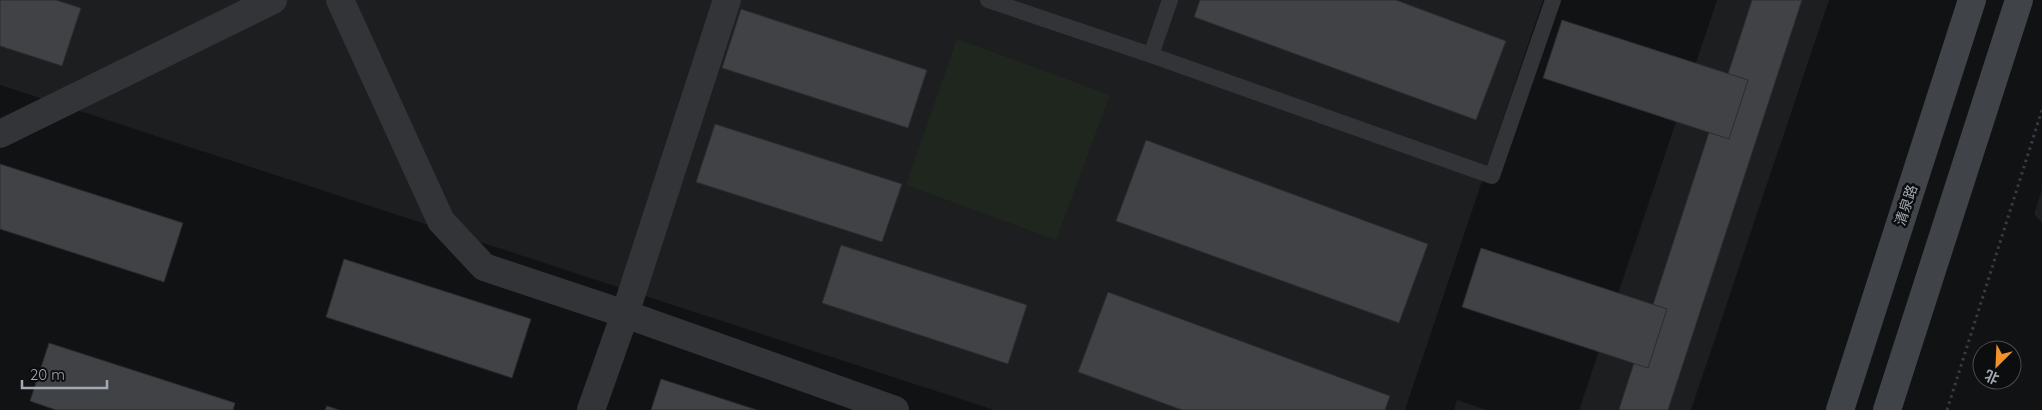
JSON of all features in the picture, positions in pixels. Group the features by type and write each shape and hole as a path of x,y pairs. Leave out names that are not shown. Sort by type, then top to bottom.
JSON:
{"main road":[{"name":"清泉路","path":"1840,410 1972,0"},
{"path":"1887,410 2019,0"}],"street":[{"path":"0,134 273,0"},
{"path":"340,0 441,221 484,267 624,314 895,410"},
{"path":"591,410 727,0"}],"lane":[{"path":"988,0 1151,55 1492,176 1554,0"},
{"path":"1151,55 1170,0"}],"path":[{"path":"1947,410 2042,110"}],"shaded area":[{"path":"0,0 1543,0 1405,410 994,410 0,85"},
{"path":"1717,0 1829,0 1691,410 1579,410"},
{"path":"957,39 1110,95 1056,240 906,185"},
{"path":"2042,189 2042,223 2034,214"},
{"path":"1457,400 1487,410 1454,410"}],"building":[{"path":"0,0 56,0 81,8 62,66 0,46"},
{"path":"1200,0 1396,0 1506,41 1476,120 1194,17"},
{"path":"1752,0 1802,0 1668,410 1621,410 1619,409"},
{"path":"741,9 927,70 908,128 722,68"},
{"path":"1562,20 1748,80 1729,139 1543,78"},
{"path":"715,124 902,184 882,242 696,182"},
{"path":"1146,140 1428,244 1399,323 1116,221"},
{"path":"0,164 183,223 164,282 0,229"},
{"path":"841,245 1027,305 1008,364 822,303"},
{"path":"1481,248 1667,309 1648,368 1462,307"},
{"path":"344,259 531,319 512,378 326,317"},
{"path":"1108,292 1390,396 1385,410 1182,410 1078,372"},
{"path":"49,343 235,403 233,410 56,410 30,401"},
{"path":"661,379 757,410 651,410"},
{"path":"327,406 339,410 325,410"}]}
